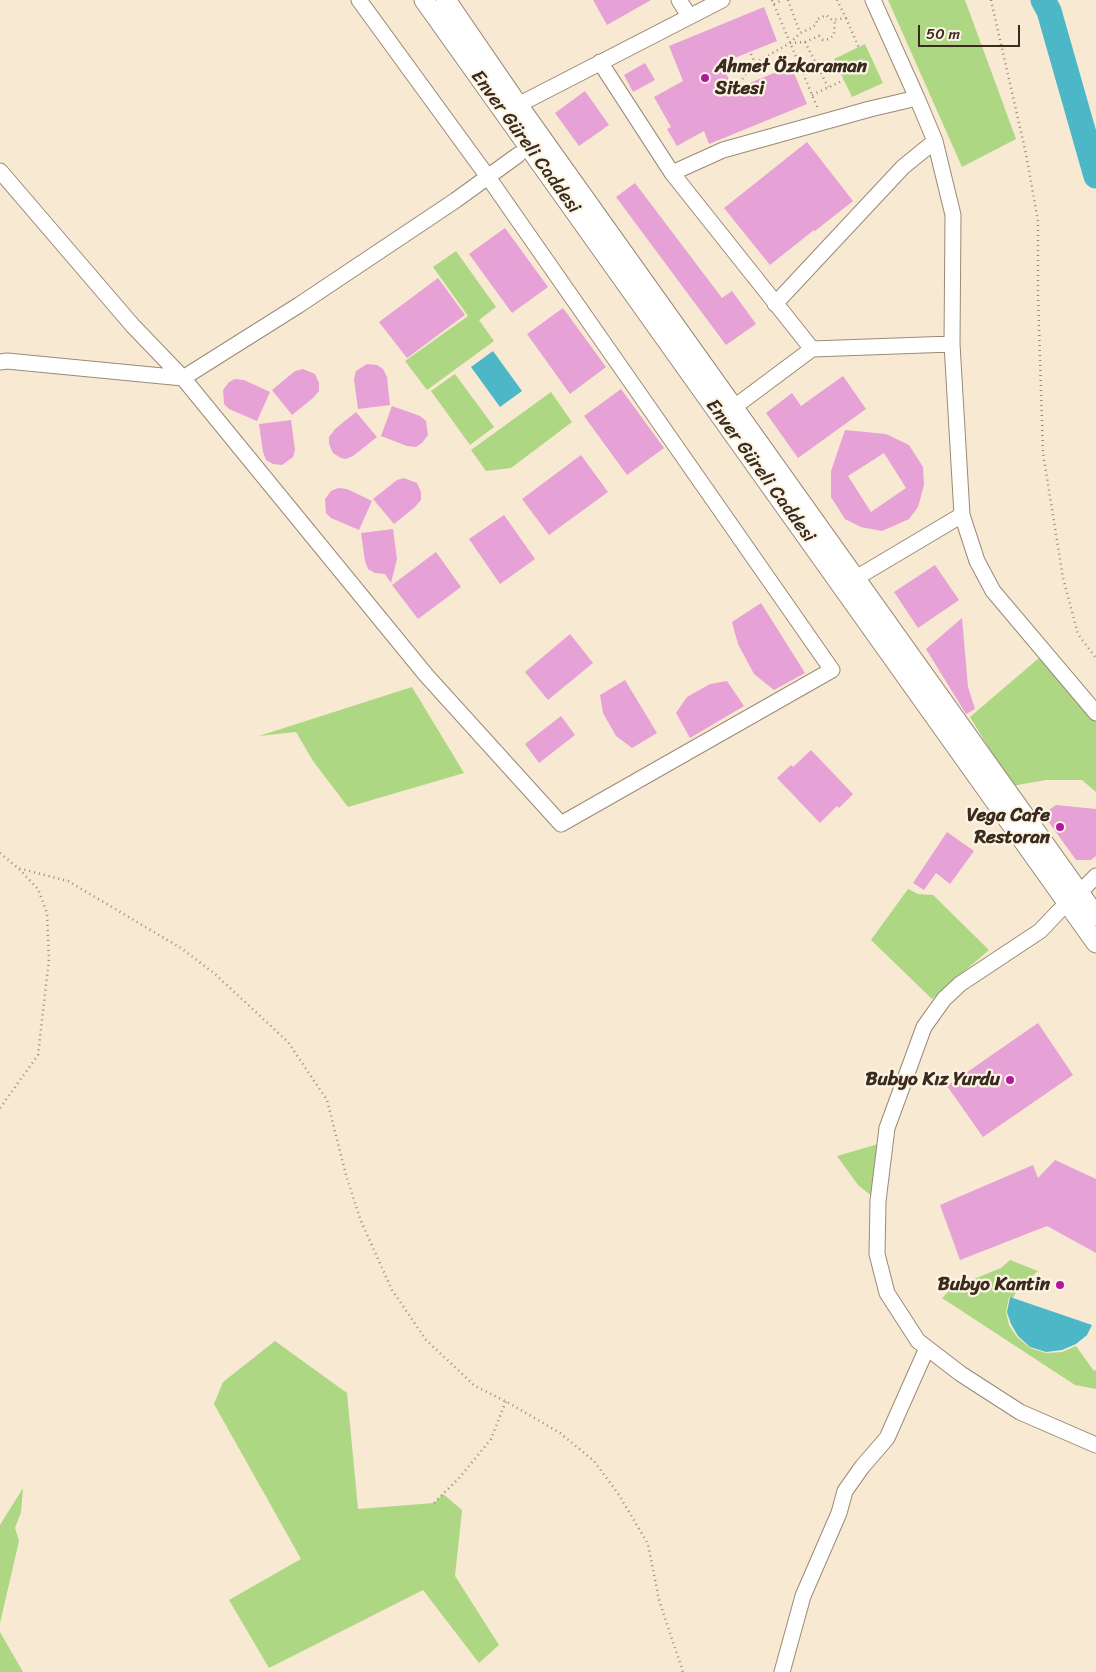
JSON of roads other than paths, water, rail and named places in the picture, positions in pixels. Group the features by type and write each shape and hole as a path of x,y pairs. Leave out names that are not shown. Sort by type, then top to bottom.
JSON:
{"main road":[{"name":"Enver Güreli Caddesi","path":"424,0 1069,902 1096,916"},
{"name":"Enver Güreli Caddesi","path":"446,0 518,105 856,578 1096,943"}],"street":[{"path":"0,171 132,326 183,378 426,675 561,824 832,670 488,177 359,0"},
{"path":"679,0 689,16"},
{"path":"518,105 722,0"},
{"path":"873,0 935,141 952,215 952,344 962,515 977,561 993,591 1096,713"},
{"path":"600,62 672,173 812,350"},
{"path":"672,173 723,150 870,108 917,98"},
{"path":"775,304 904,167 935,141"},
{"path":"0,362 7,361 183,378 299,305 456,200 518,155"},
{"path":"741,402 812,350 952,344"},
{"path":"856,578 962,515"},
{"path":"1096,876 1040,931 976,972 944,999 924,1027 887,1128 878,1201 878,1254 887,1293 918,1341 961,1374 1020,1412 1096,1445"},
{"path":"1013,934 1018,940 1069,902"},
{"path":"782,1672 803,1596 840,1512 845,1491 862,1467 887,1438 927,1348"}],"water":[{"path":"493,351 522,391 500,407 471,367"},
{"path":"1010,1297 1092,1325 1087,1335 1076,1344 1062,1350 1046,1352 1030,1347 1018,1336 1011,1324 1007,1312"}],"waterway":[{"path":"1043,0 1049,11 1096,176"}],"place":[{"name":"Ahmet Özkaraman Sitesi","path":"705,78"},
{"name":"Vega Cafe Restoran","path":"1060,827"},
{"name":"Bubyo Kız Yurdu","path":"1010,1080"},
{"name":"Bubyo Kantin","path":"1060,1285"}]}
